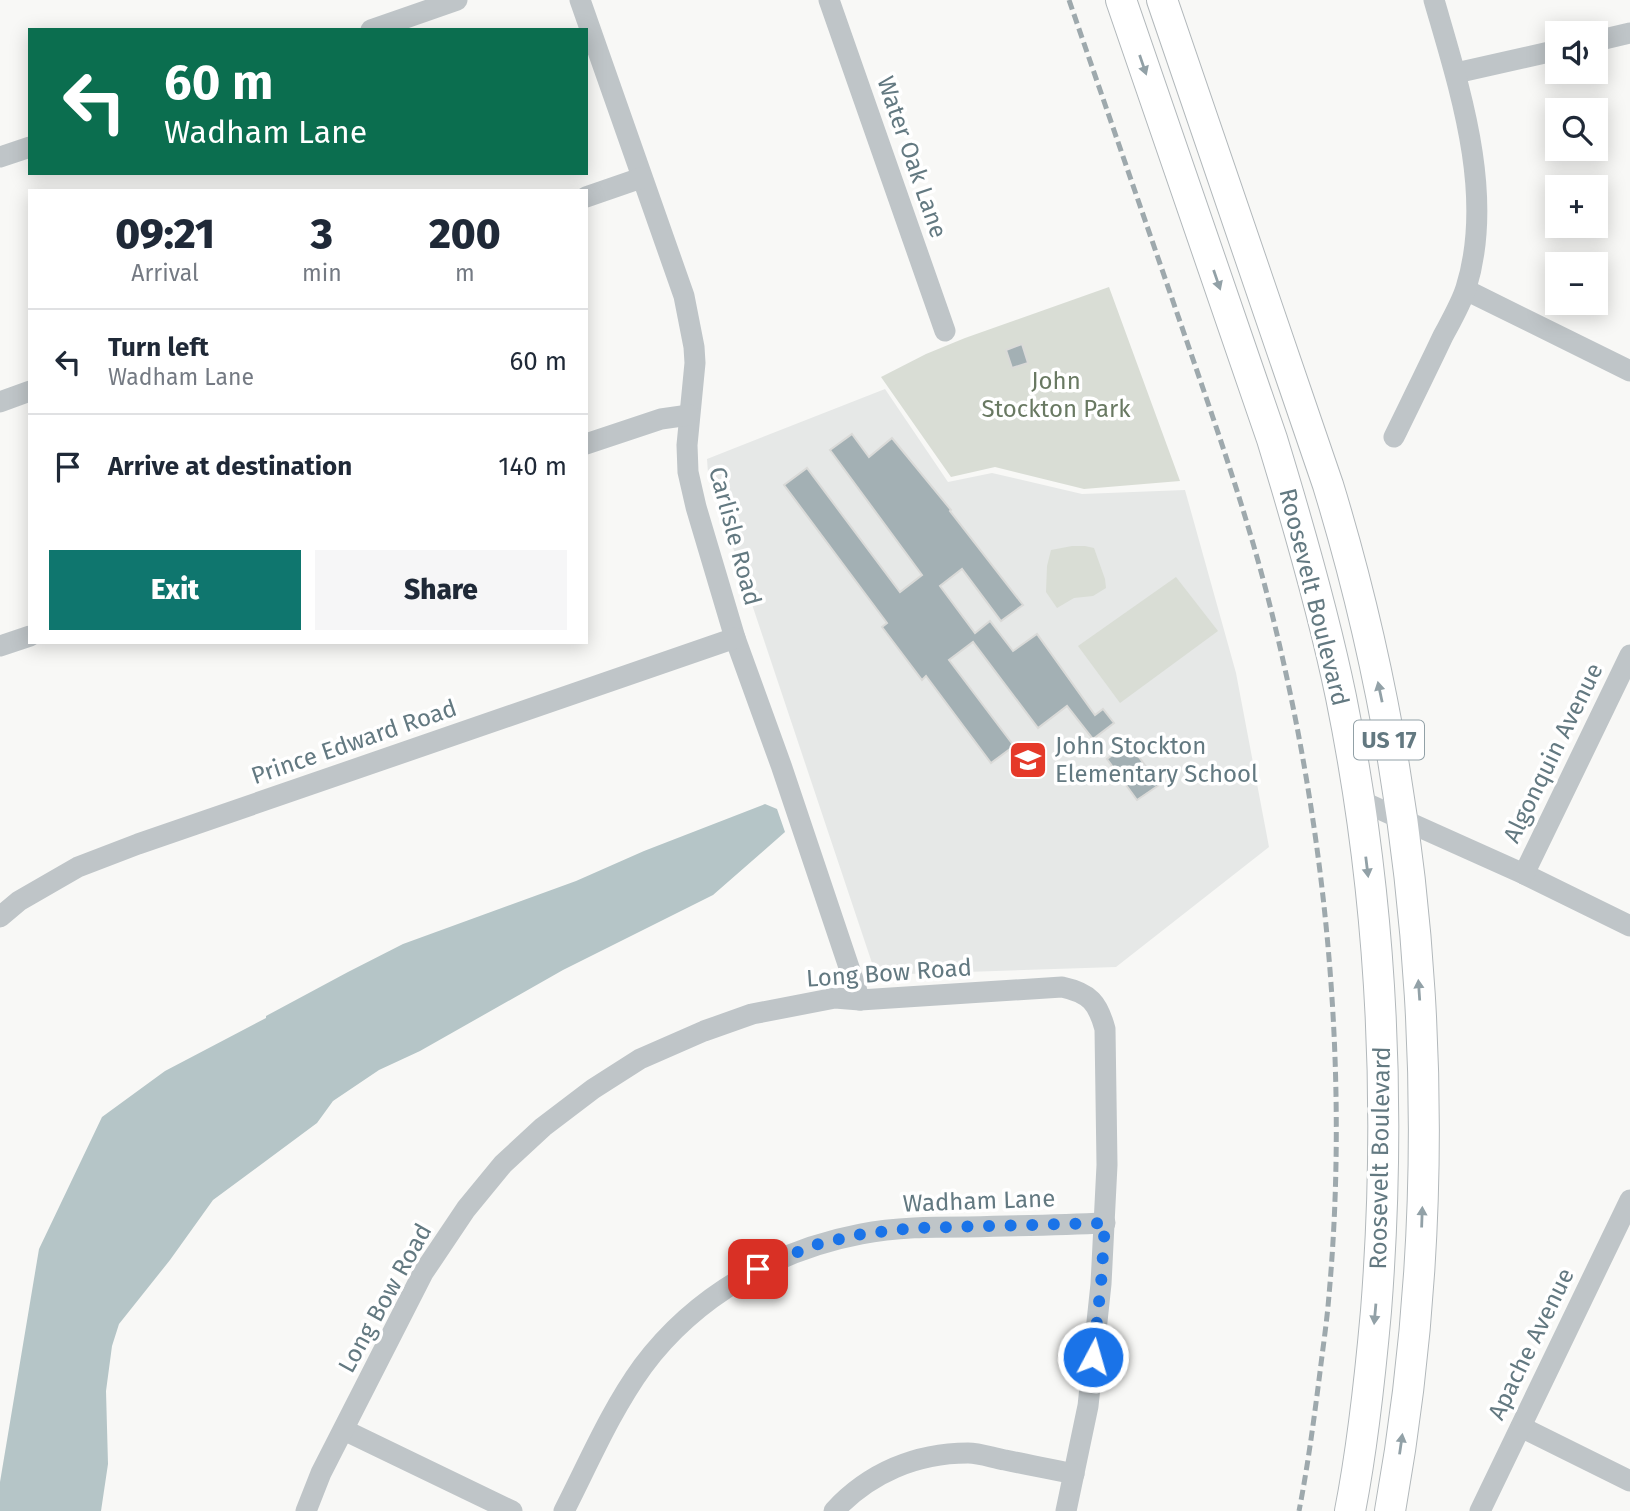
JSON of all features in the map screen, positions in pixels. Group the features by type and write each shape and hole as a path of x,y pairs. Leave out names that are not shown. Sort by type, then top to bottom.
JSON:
{"highway":[{"name":"Roosevelt Boulevard","path":"1121,0 1293,508 1335,672 1359,800 1373,908 1379,993 1384,1172 1373,1347 1350,1511"},
{"name":"Roosevelt Boulevard","path":"1162,0 1324,472 1344,538 1382,704 1402,819 1412,898 1421,1022 1423,1171 1422,1226 1412,1358 1390,1511"}],"street":[{"path":"377,28 457,0"},
{"name":"Carlisle Road","path":"580,0 684,296 695,363 687,445 688,472 696,507 736,638 860,1000"},
{"name":"Water Oak Lane","path":"829,0 945,331"},
{"path":"1394,437 1466,290 1475,251 1478,209 1475,167 1455,74 1434,0"},
{"path":"1608,38 1630,33"},
{"path":"1455,74 1545,53"},
{"path":"0,157 28,148"},
{"path":"588,196 641,178"},
{"path":"1466,290 1630,371"},
{"path":"0,402 28,392"},
{"path":"588,443 661,419 689,415"},
{"path":"0,646 28,637"},
{"name":"Prince Edward Road","path":"0,917 19,901 90,862 736,638"},
{"name":"Algonquin Avenue","path":"1524,874 1630,655"},
{"path":"1359,800 1524,874 1630,926"},
{"name":"Long Bow Road","path":"306,1511 321,1473 423,1273 466,1209 503,1164 543,1127 593,1088 640,1059 704,1031 764,1012 835,998 860,1000 1062,987 1078,990 1091,999 1101,1013 1105,1030 1105,1223"},
{"name":"Apache Avenue","path":"1480,1511 1630,1200"},
{"path":"1066,1511 1088,1406 1105,1223"},
{"name":"Wadham Lane","path":"564,1511 618,1403 644,1365 676,1329 711,1298 758,1269 814,1245 862,1234 914,1228 1105,1223"},
{"path":"1521,1427 1630,1481"},
{"path":"344,1430 512,1511"},
{"path":"834,1511 848,1495 868,1481 892,1468 932,1455 971,1453 1074,1474"}],"shaded area":[{"name":"John Stockton Elementary School","path":"885,389 948,482 992,473 1082,494 1185,490 1236,673 1269,847 1116,967 876,975 708,473 707,459"},
{"path":"765,804 777,809 785,832 713,895 563,970 420,1051 379,1070 333,1101 317,1123 213,1200 119,1324 112,1346 106,1391 108,1464 101,1511 0,1511 0,1482 39,1249 102,1117 165,1071 403,944 576,881 644,851"}],"green space":[{"name":"John Stockton Park","path":"1109,287 1180,481 1084,489 995,467 951,477 881,377 965,338"},
{"path":"1072,546 1094,548 1106,588 1093,596 1074,598 1057,608 1046,592 1047,566 1051,550"},
{"path":"1176,577 1218,631 1120,703 1078,646"}],"building":[{"path":"1022,344 1028,363 1012,368 1006,350"},
{"path":"852,434 869,457 892,438 1023,605 1001,621 962,569 940,586 975,633 990,621 1013,651 1037,634 1095,715 1103,709 1114,723 1093,739 1067,706 1038,728 973,642 949,660 1014,746 991,763 926,676 922,680 882,627 887,623 784,485 807,468 900,592 922,575 830,450"},
{"path":"1129,743 1159,785 1137,800 1107,759"}],"railway":[{"path":"1069,0 1244,515 1274,622 1308,787 1329,956 1334,1041 1335,1211 1328,1305 1299,1511"}],"place":[{"name":"John Stockton Elementary School","path":"1028,760"}],"route":[{"path":"758,1269 814,1245 862,1234 914,1228 1105,1223 1093,1357"}]}
